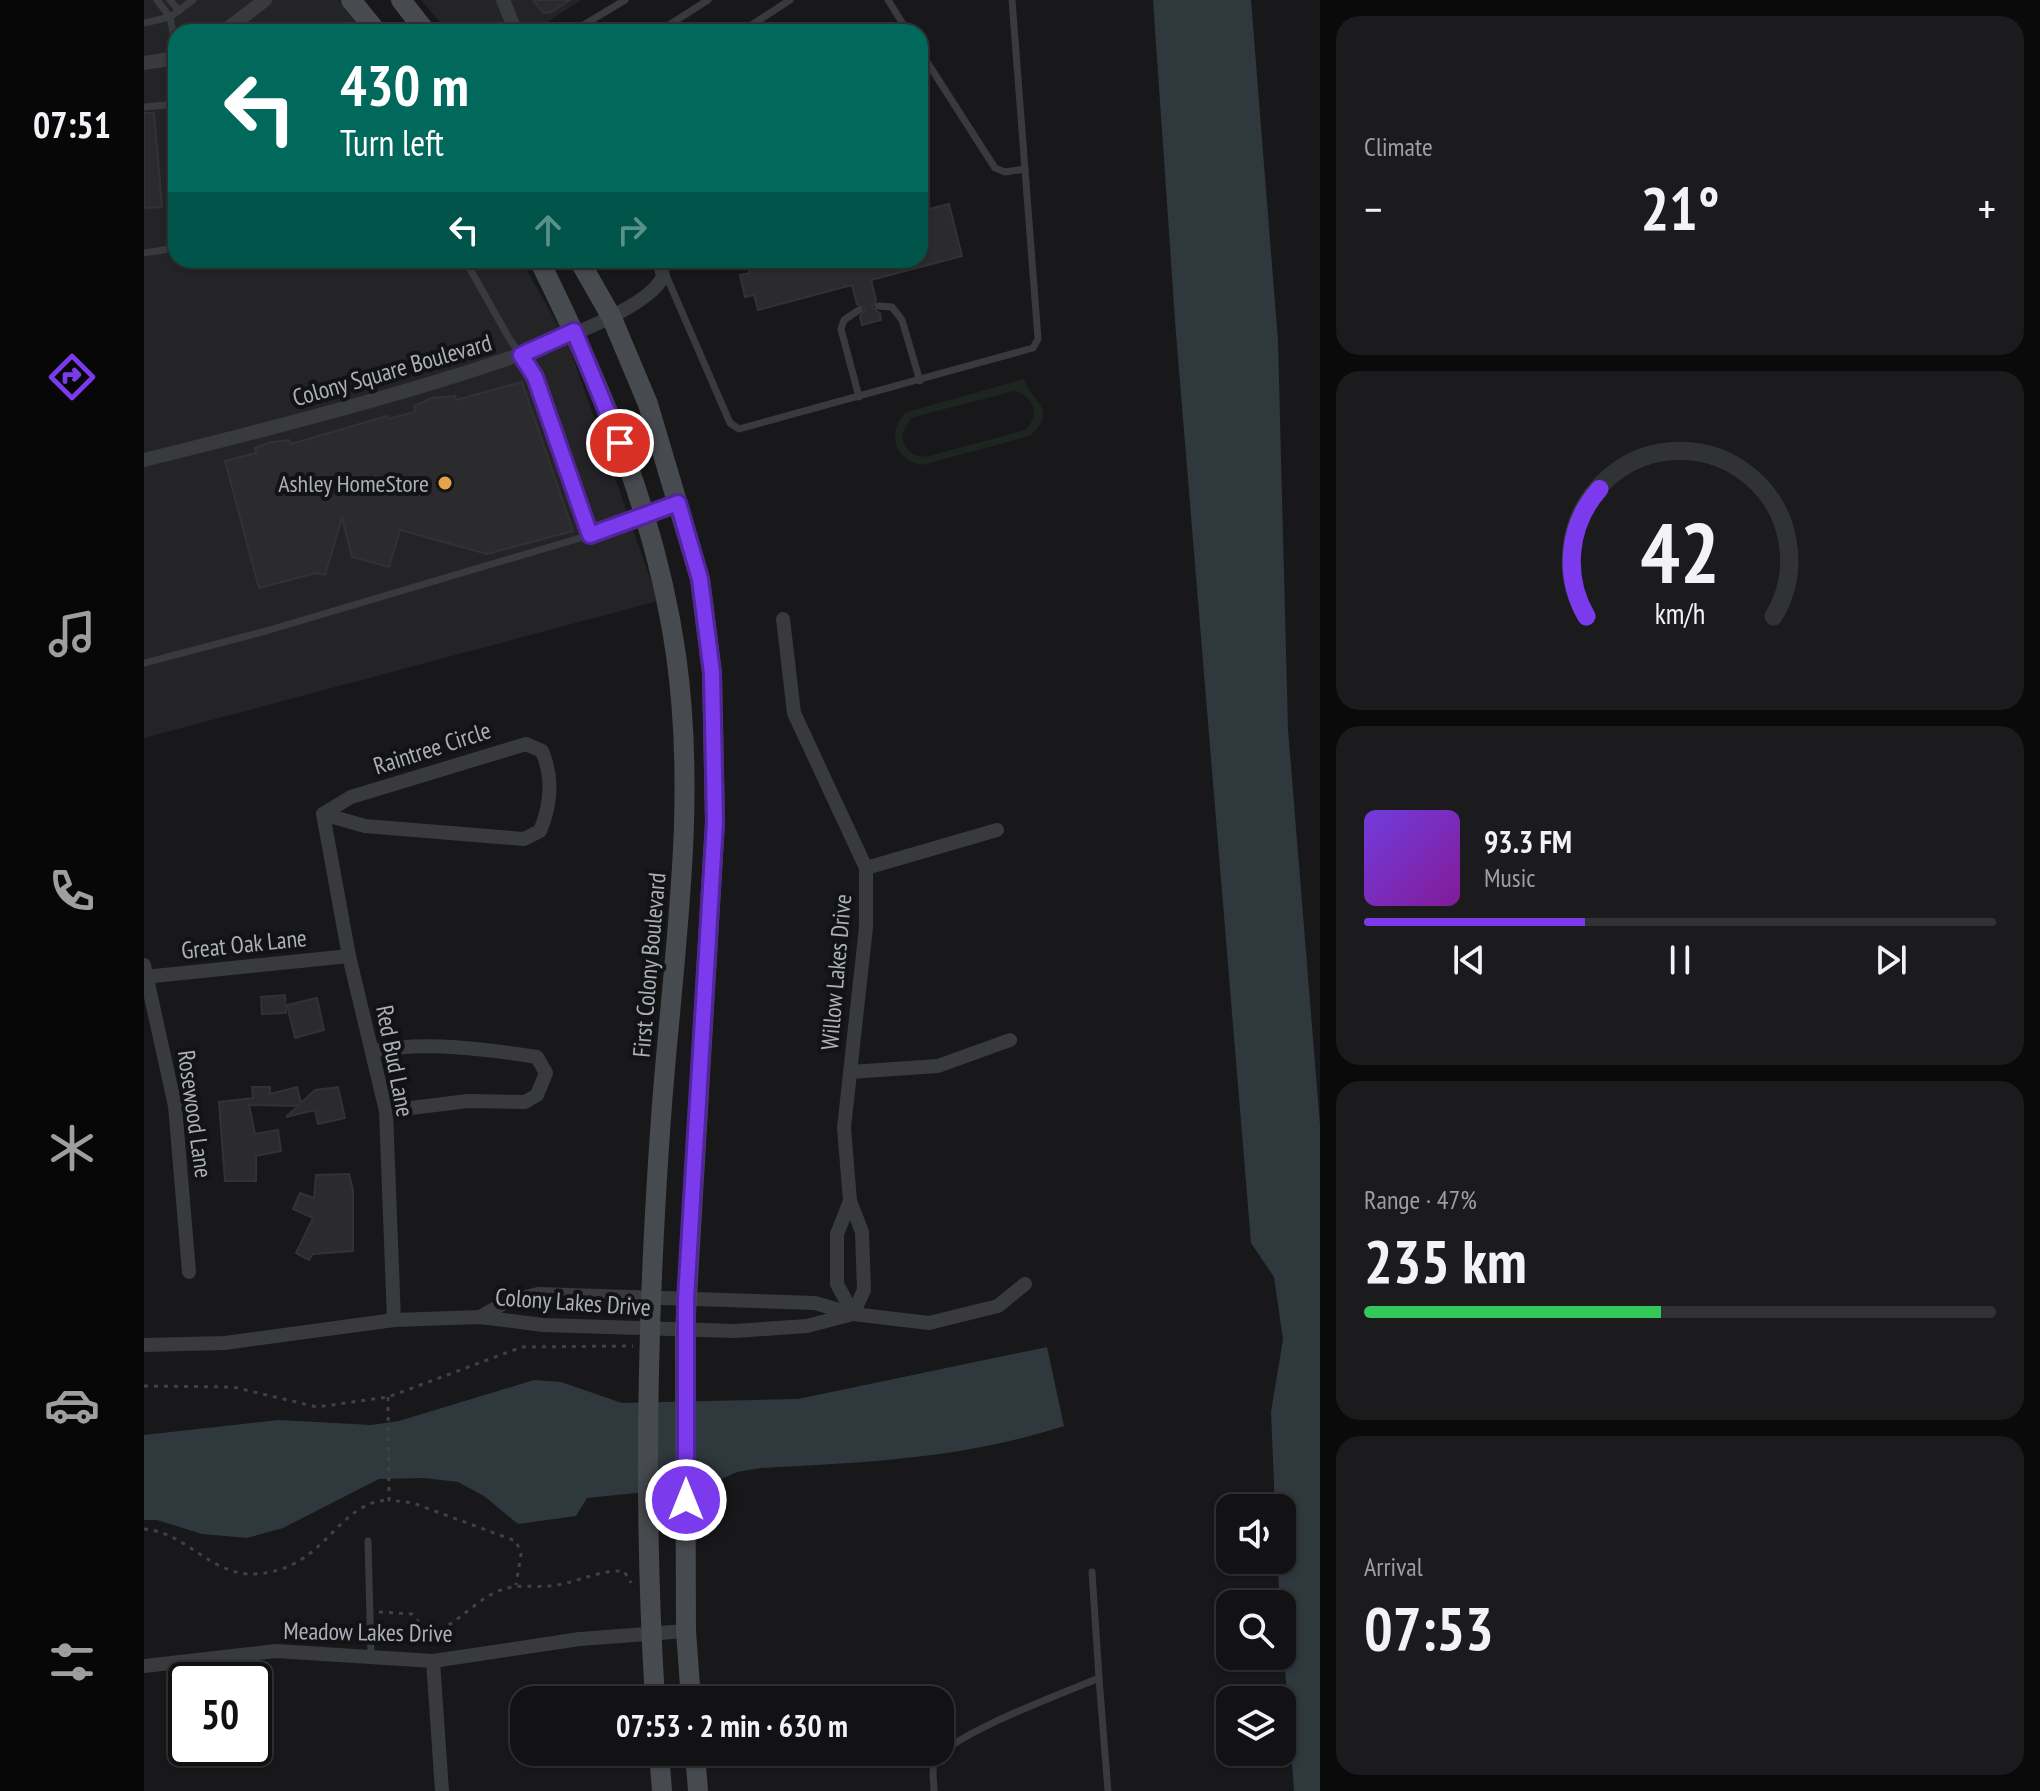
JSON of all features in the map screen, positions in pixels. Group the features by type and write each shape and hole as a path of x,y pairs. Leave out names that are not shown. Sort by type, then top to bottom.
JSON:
{"main road":[{"path":"351,0 370,24"},
{"path":"401,0 420,24"},
{"name":"First Colony Boulevard","path":"543,268 612,418 646,518 671,627 685,752 684,879 659,1141 649,1339 648,1513 654,1686"},
{"path":"584,268 611,316 648,404 700,579 712,673 715,822 685,1330 686,1631 690,1686"},
{"path":"646,518 678,503"},
{"path":"672,998 706,1000"},
{"path":"660,1766 662,1791"},
{"path":"696,1766 698,1791"}],"street":[{"path":"234,24 265,0"},
{"path":"503,0 513,24"},
{"path":"144,63 168,59"},
{"name":"Colony Square Boulevard","path":"144,460 452,380 521,355 647,298 658,287 661,268"},
{"name":"Willow Lakes Drive","path":"783,619 794,713 866,868 866,927 844,1128 850,1201 862,1232 864,1290 853,1314"},
{"name":"Raintree Circle","path":"526,744 542,751 549,768 548,811 540,831 524,839 365,826 323,814 351,797 507,747 526,744"},
{"name":"Red Bud Lane","path":"323,814 349,956 386,1111 394,1320"},
{"path":"866,868 997,830"},
{"name":"Great Oak Lane","path":"145,973 349,956"},
{"name":"Rosewood Lane","path":"145,973 175,1106 189,1272"},
{"path":"850,1072 938,1066 1010,1040"},
{"path":"374,1051 402,1046 516,1054 537,1057 546,1073 537,1095 525,1102 468,1101 386,1111"},
{"name":"Willow Lakes Drive","path":"850,1201 837,1234 837,1284 853,1314"},
{"name":"Colony Lakes Drive","path":"480,1317 506,1302 538,1294 815,1303 853,1314 929,1323 998,1306 1025,1284"},
{"name":"Colony Lakes Drive","path":"144,1345 225,1343 394,1320 480,1317 649,1339 685,1330 807,1326 853,1314"},
{"name":"Meadow Lakes Drive","path":"144,1666 276,1651 433,1661 580,1639 686,1631"},
{"path":"433,1661 442,1791"}],"lane":[{"path":"157,0 170,17 171,24"},
{"path":"170,0 179,11"},
{"path":"144,23 170,17 193,0"},
{"path":"585,24 625,0"},
{"path":"670,24 708,0"},
{"path":"752,24 790,0"},
{"path":"890,0 904,24"},
{"path":"662,268 730,423 739,429 1025,353 1033,348 1038,339 1012,0"},
{"path":"928,63 995,168 1005,172 1025,169"},
{"path":"144,107 168,105"},
{"path":"144,253 168,249"},
{"path":"470,268 535,377 590,535"},
{"path":"878,306 892,307 902,320 920,381"},
{"path":"859,310 844,320 841,329 859,397"},
{"path":"144,663 266,631 646,518"},
{"path":"368,1541 371,1657"},
{"path":"1092,1572 1108,1791"},
{"path":"934,1791 933,1764 943,1750 1005,1718 1099,1678"}],"path":[{"path":"144,1386 233,1387 317,1407 388,1397 522,1347 649,1339"},
{"path":"388,1397 389,1500"},
{"path":"144,1529 166,1532 233,1572 273,1572 294,1566 315,1552 362,1507 376,1500 413,1503 516,1541 521,1554 516,1585"},
{"path":"370,1612 412,1614 426,1631 433,1633 466,1616 495,1592 516,1585 556,1586 589,1574 624,1571 634,1592"}],"shaded area":[{"path":"144,0 339,0 358,24 168,24 168,268 526,268 568,343 658,601 144,738"},
{"path":"421,0 581,0 544,24 442,24"},
{"path":"1153,0 1251,0 1278,341 1288,729 1320,1125 1320,1791 1294,1791 1296,1686 1286,1686 1285,1670 1296,1670 1296,1590 1279,1590 1278,1574 1296,1574 1296,1494 1274,1494 1271,1412 1283,1339 1274,1277 1251,1243 1176,334"},
{"path":"1024,379 1043,411 1043,418 1030,436 922,465 905,457 896,444 897,428 907,412","holes":["1014,391 1030,401 1034,412 1025,430 924,457 914,455 905,445 902,435 911,418"]},
{"path":"1047,1347 1064,1426 988,1446 914,1457 761,1468 737,1472 706,1486 587,1498 576,1516 518,1524 484,1496 458,1482 424,1478 379,1479 283,1528 247,1538 202,1534 157,1520 144,1520 144,1435 279,1420 371,1425 399,1421 534,1380 561,1382 622,1403 798,1399"}],"building":[{"path":"533,0 570,0 551,12 543,13"},
{"path":"144,113 154,113 162,207 144,208"},
{"path":"949,204 962,256 928,265 928,209"},
{"path":"748,268 916,268 871,280 876,300 872,308 880,313 881,320 862,325 860,317 865,309 857,304 852,285 758,310 754,295 745,297 740,275 750,273"},
{"name":"Ashley HomeStore","path":"522,382 573,531 487,554 400,530 389,567 352,557 342,518 325,575 316,573 259,588 225,461 256,453 255,448 271,442 289,440 291,444 387,416 388,419 415,412 414,406 432,398 455,396 456,400"},
{"path":"285,995 286,1013 262,1014 261,997"},
{"path":"317,998 324,1030 295,1038 287,1005"},
{"path":"252,1087 270,1087 270,1094 297,1087 301,1103 315,1090 338,1087 345,1118 318,1124 315,1110 286,1117 298,1106 249,1105 255,1134 278,1130 281,1151 256,1156 256,1181 225,1181 219,1102 253,1098"},
{"path":"349,1174 353,1190 353,1251 313,1254 309,1260 296,1253 313,1218 293,1209 300,1193 314,1198 316,1175"}],"place":[{"name":"Ashley HomeStore","path":"445,483"}],"route":[{"path":"620,443 574,331 521,355 535,377 590,535 646,518 678,503 700,579 712,673 715,822 686,1299 686,1500"}]}
